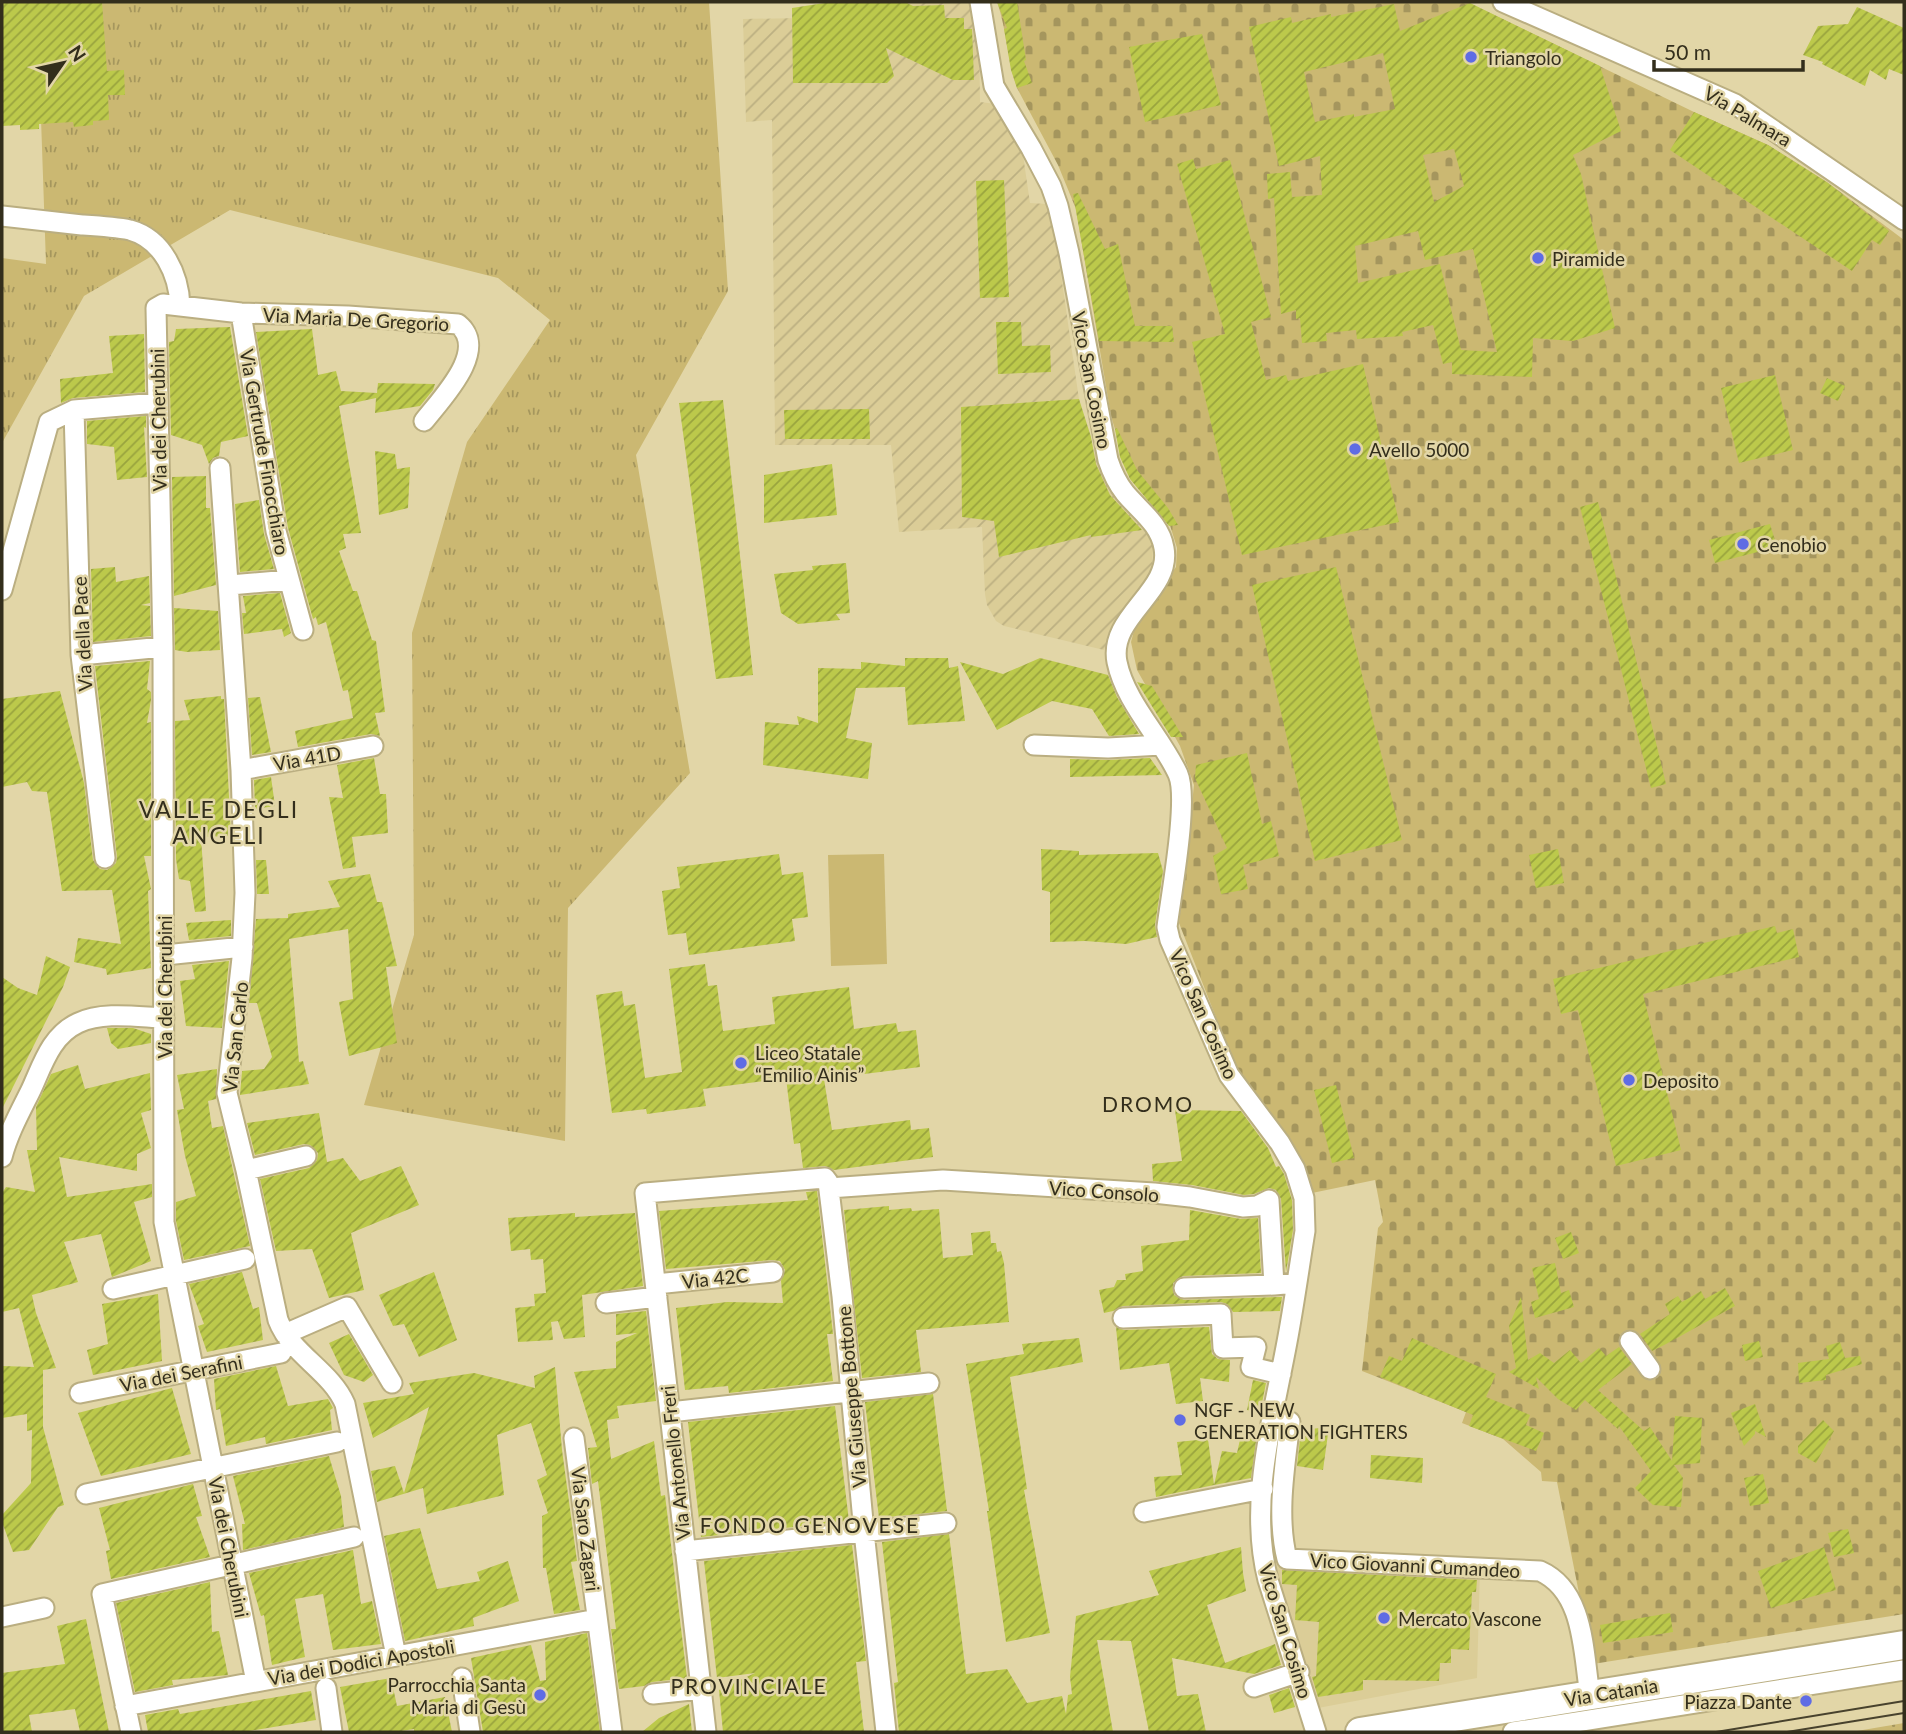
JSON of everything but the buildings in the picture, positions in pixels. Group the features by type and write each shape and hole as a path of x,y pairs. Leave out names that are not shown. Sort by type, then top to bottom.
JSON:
{"main road":[{"name":"Via Catania","path":"1360,1732 1904,1644"}],"street":[{"name":"Vico San Cosimo","path":"980,2 994,86 1031,148 1058,206 1108,460 1118,483 1148,517 1162,538 1166,559 1162,570 1157,581 1130,615 1116,645 1116,660 1127,689 1169,757 1182,788 1167,927 1170,940 1229,1074 1280,1143 1300,1183 1306,1216 1263,1489 1261,1534 1264,1564 1316,1732"},
{"name":"Via Palmara","path":"1503,2 1735,104 1904,220"},
{"path":"2,216 117,228 139,234 165,257 175,279 180,306"},
{"name":"Via dei Cherubini","path":"180,306 163,304 156,308 163,648 164,1222 256,1682"},
{"name":"Via Maria De Gregorio","path":"180,306 241,313 348,316 458,324 465,329 470,343 461,373 424,421"},
{"name":"Via Gertrude Finocchiaro","path":"241,313 276,531 303,630"},
{"path":"2,590 49,422 75,410 157,403"},
{"name":"Via della Pace","path":"75,410 81,655 104,858"},
{"name":"Via San Carlo","path":"220,468 241,770 245,893 243,947 227,1093 283,1343 335,1387 345,1404 396,1656"},
{"path":"230,585 289,580"},
{"path":"81,655 163,648"},
{"path":"1034,745 1108,748 1161,746"},
{"name":"Via 41D","path":"241,770 373,746"},
{"path":"165,955 243,947"},
{"path":"2,1157 11,1127 43,1061 69,1029 79,1022 99,1017 164,1018"},
{"path":"246,1170 306,1156"},
{"name":"Via Antonello Freri","path":"706,1732 645,1193 825,1178 829,1188"},
{"name":"Vico Consolo","path":"829,1188 943,1180 1166,1195 1243,1208 1257,1206 1269,1200 1274,1285"},
{"name":"Via Giuseppe Bottone","path":"829,1188 886,1732"},
{"path":"113,1289 245,1259"},
{"name":"Via 42C","path":"606,1303 656,1291 774,1272"},
{"path":"1184,1288 1296,1283"},
{"name":"Via dei Serafini","path":"80,1393 193,1371 283,1343 347,1307 392,1383"},
{"path":"1123,1318 1221,1314 1223,1348 1256,1348 1251,1367 1281,1374"},
{"path":"1630,1341 1650,1369"},
{"path":"670,1412 929,1383"},
{"name":"Vico Giovanni Cumandeo","path":"1290,1422 1283,1497 1283,1534 1287,1559 1540,1571 1552,1576 1561,1584 1575,1610 1590,1695"},
{"name":"Via Saro Zagari","path":"574,1438 612,1732"},
{"path":"86,1494 337,1443"},
{"path":"1144,1512 1263,1489"},
{"path":"685,1551 946,1523"},
{"path":"131,1732 102,1594 354,1537"},
{"path":"2,1617 44,1608"},
{"name":"Via dei Dodici Apostoli","path":"125,1706 597,1619"},
{"name":"Via Catania","path":"1513,1732 1904,1670"},
{"path":"1254,1687 1299,1672"},
{"path":"461,1678 470,1732"},
{"path":"326,1688 332,1732"},
{"path":"653,1694 701,1689"}],"shaded area":[{"path":"853,2 973,2 979,28 980,102 996,104 1023,155 1030,203 1046,204 1055,233 1085,441 1096,455 1109,491 1149,536 1153,547 1152,568 1147,580 1120,614 1104,650 1004,626 996,621 987,605 985,594 982,527 899,532 891,445 775,445 772,120 746,122 743,19 853,17"},
{"name":"Mercato Vascone","path":"1271,1562 1480,1568 1477,1678 1318,1708"}],"green space":[{"path":"37,2 709,2 728,291 636,455 690,773 568,908 565,1141 364,1105 414,935 412,633 467,442 550,320 498,278 230,210 84,296 2,443 2,258 46,264"},
{"path":"997,2 1467,2 1768,145 1827,182 1904,240 1904,1614 1593,1664 1557,1482 1542,1481 1541,1472 1503,1439 1462,1423 1466,1412 1362,1371 1378,1228 1383,1222 1375,1180 1312,1193 1287,1138 1254,1096 1235,1066 1179,923 1194,785 1180,746 1137,670 1131,642 1136,623 1176,567 1177,548 1169,522 1123,456 1111,416 1076,209 1058,165 1017,88"},
{"path":"884,854 887,964 831,966 828,855"},
{"path":"1904,1723 1904,1732 1851,1732"}],"tram line":[{"path":"1716,1732 1904,1701"},
{"path":"1787,1732 1904,1713"}],"place":[{"name":"Triangolo","path":"1471,57"},
{"name":"Piramide","path":"1538,258"},
{"name":"Avello 5000","path":"1355,449"},
{"name":"Cenobio","path":"1743,544"},
{"name":"Liceo Statale “Emilio Ainis”","path":"741,1063"},
{"name":"Deposito","path":"1629,1080"},
{"name":"NGF - NEW GENERATION FIGHTERS","path":"1180,1420"},
{"name":"Mercato Vascone","path":"1384,1618"},
{"name":"Parrocchia Santa Maria di Gesù","path":"540,1695"},
{"name":"Piazza Dante","path":"1806,1701"}],"district":[{"name":"VALLE DEGLI ANGELI","path":"219,822"},
{"name":"DROMO","path":"1148,1103"},
{"name":"FONDO GENOVESE","path":"810,1524"},
{"name":"PROVINCIALE","path":"749,1685"}]}
